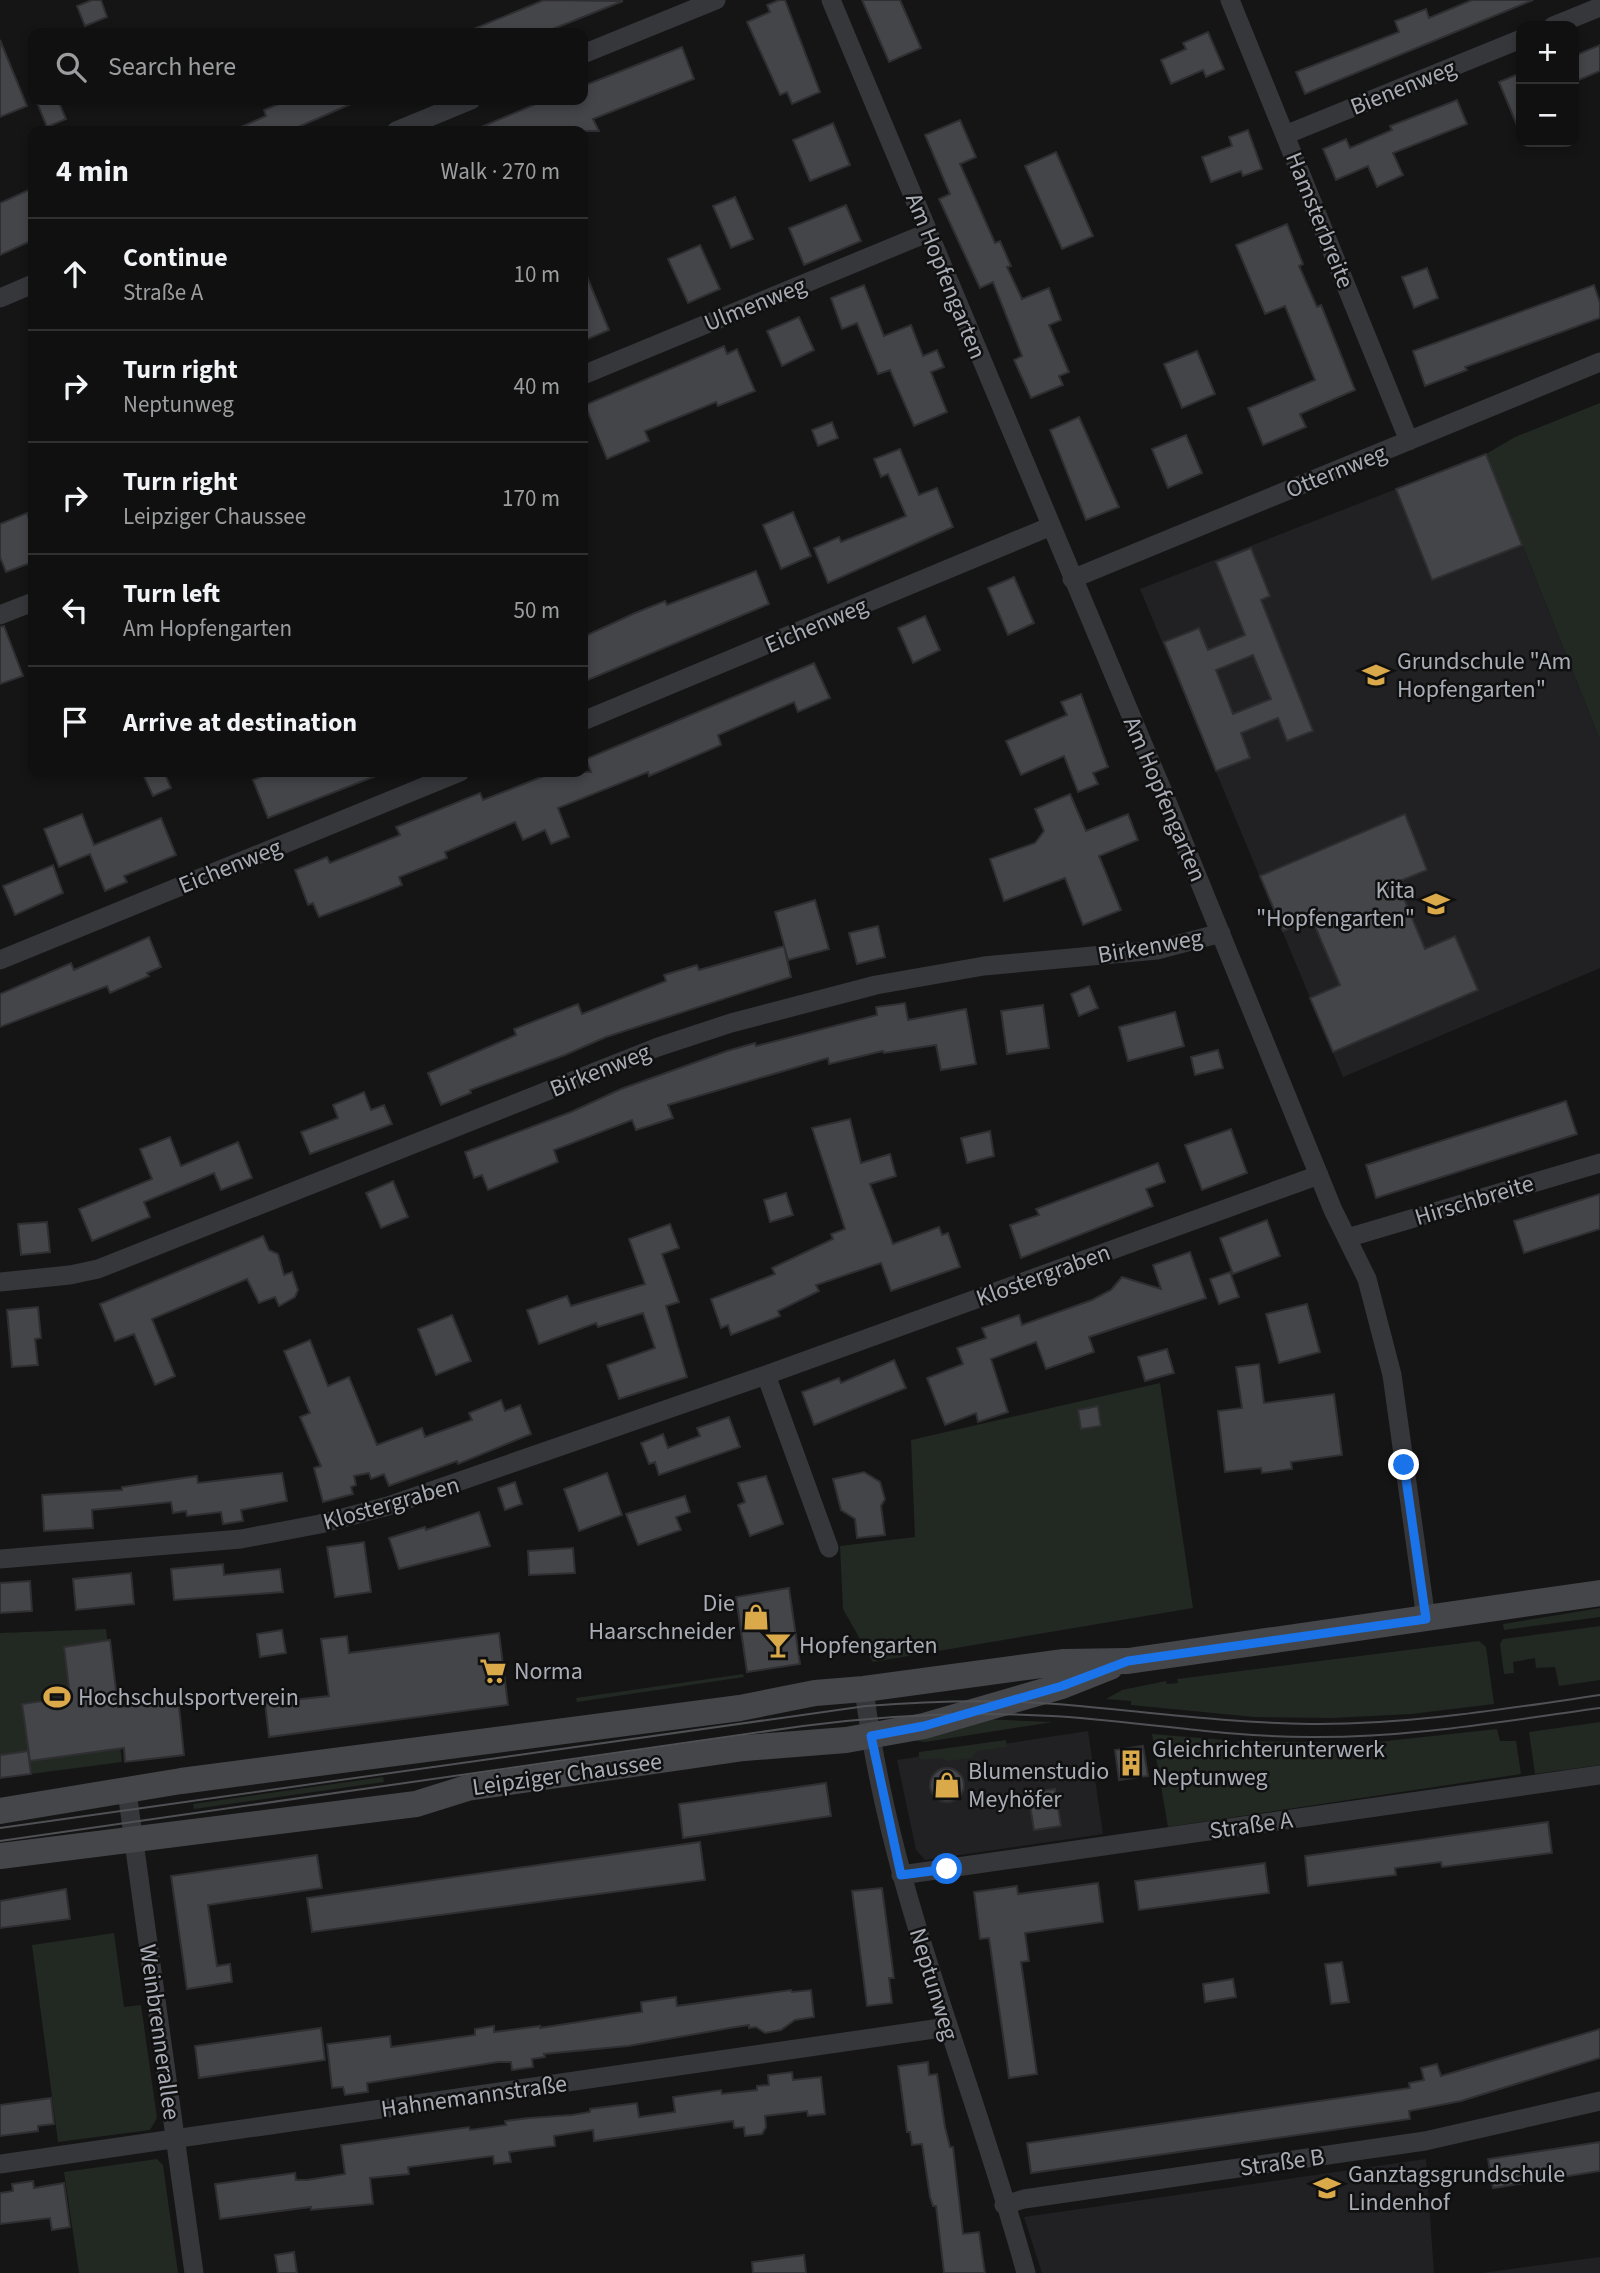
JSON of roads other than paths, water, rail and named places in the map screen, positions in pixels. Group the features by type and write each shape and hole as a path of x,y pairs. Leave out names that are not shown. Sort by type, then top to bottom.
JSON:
{"main road":[{"name":"Leipziger Chaussee","path":"0,1811 181,1781 727,1710 815,1693 1064,1662 1128,1661 1600,1593"},
{"name":"Leipziger Chaussee","path":"0,1856 416,1804 467,1788 744,1748 808,1745 871,1736 924,1726 1062,1686 1128,1661"}],"street":[{"path":"588,52 716,0"},
{"name":"Am Hopfengarten","path":"831,0 1049,527 1221,933 1319,1175 1372,1292 1387,1349 1426,1619"},
{"name":"Hamsterbreite","path":"1230,0 1409,441"},
{"path":"1559,21 1573,8 1600,7"},
{"name":"Bienenweg","path":"1285,135 1516,41"},
{"path":"408,126 459,105"},
{"name":"Ulmenweg","path":"588,373 928,233"},
{"path":"0,298 28,286"},
{"name":"Otternweg","path":"1072,579 1600,362"},
{"name":"Eichenweg","path":"588,719 1049,527"},
{"path":"0,615 28,604"},
{"name":"Eichenweg","path":"0,960 448,777"},
{"name":"Birkenweg","path":"0,1282 70,1275 98,1269 658,1046 785,1007 876,985 948,972 1157,950 1221,933"},
{"name":"Hirschbreite","path":"1347,1238 1600,1163"},
{"name":"Klostergraben","path":"0,1559 166,1548 241,1539 320,1524 457,1485 1319,1175"},
{"path":"766,1375 829,1548"},
{"name":"Neptunweg","path":"864,1689 871,1736 901,1875 1026,2273"},
{"name":"Straße A","path":"901,1875 1600,1775"},
{"name":"Weinbrennerallee","path":"127,1792 194,2273"},
{"name":"Hahnemannstraße","path":"0,2164 948,2027"},
{"name":"Straße B","path":"1004,2205 1024,2199 1425,2141 1600,2101"}],"tram line":[{"path":"0,1828 866,1706 1009,1702 1246,1721 1347,1724 1456,1715 1600,1695"},
{"path":"0,1841 865,1719 958,1714 1021,1715 1084,1718 1245,1734 1347,1737 1456,1728 1600,1708"}],"place":[{"name":"Grundschule \"Am Hopfengarten\"","path":"1376,675"},
{"name":"Kita \"Hopfengarten\"","path":"1436,904"},
{"name":"Die Haarschneider","path":"756,1617"},
{"name":"Hopfengarten","path":"778,1645"},
{"name":"Norma","path":"493,1671"},
{"name":"Hochschulsportverein","path":"57,1697"},
{"name":"Gleichrichterunterwerk Neptunweg","path":"1131,1763"},
{"name":"Blumenstudio Meyhöfer","path":"947,1785"},
{"name":"Ganztagsgrundschule Lindenhof","path":"1327,2188"}]}
